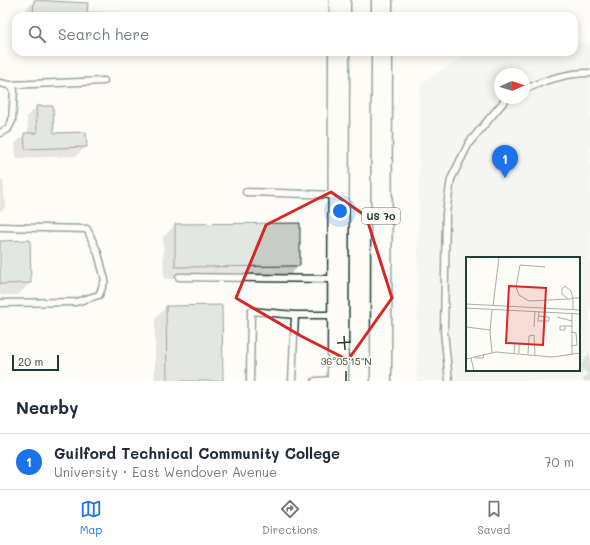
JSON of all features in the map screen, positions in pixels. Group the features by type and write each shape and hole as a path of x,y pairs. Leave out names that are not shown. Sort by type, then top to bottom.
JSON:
{"highway":[{"path":"340,0 340,12"},
{"path":"382,0 382,12"},
{"path":"339,56 338,343 342,381"},
{"name":"US 70","path":"381,381 382,56"}],"lane":[{"path":"530,87 541,82 579,73 590,73"},
{"path":"0,83 9,85 104,82"},
{"path":"0,133 8,129 12,121 14,90 9,85"},
{"path":"449,381 444,331 446,213 451,179 469,143 502,104"},
{"path":"246,192 339,195"},
{"path":"0,227 87,229 98,253 105,280 99,295 76,302 0,303"},
{"path":"179,277 338,279"},
{"path":"250,381 251,311 338,315"},
{"path":"292,381 296,314"},
{"path":"315,381 342,381"}],"highlighted area":[{"path":"331,192 366,216 392,298 348,360 301,336 236,298 266,225"}],"shaded area":[{"path":"578,42 590,44 590,381 417,381 420,84 466,56 578,56"}],"building":[{"path":"34,0 88,3 87,12 33,12"},
{"path":"36,106 53,106 54,133 86,132 87,147 25,149 24,133 37,133"},
{"path":"300,223 300,266 175,267 175,224"},
{"path":"30,240 31,283 0,284 0,241"},
{"path":"222,305 223,381 167,381 166,306"}],"place":[{"name":"Guilford Technical Community College","path":"505,178"}]}
